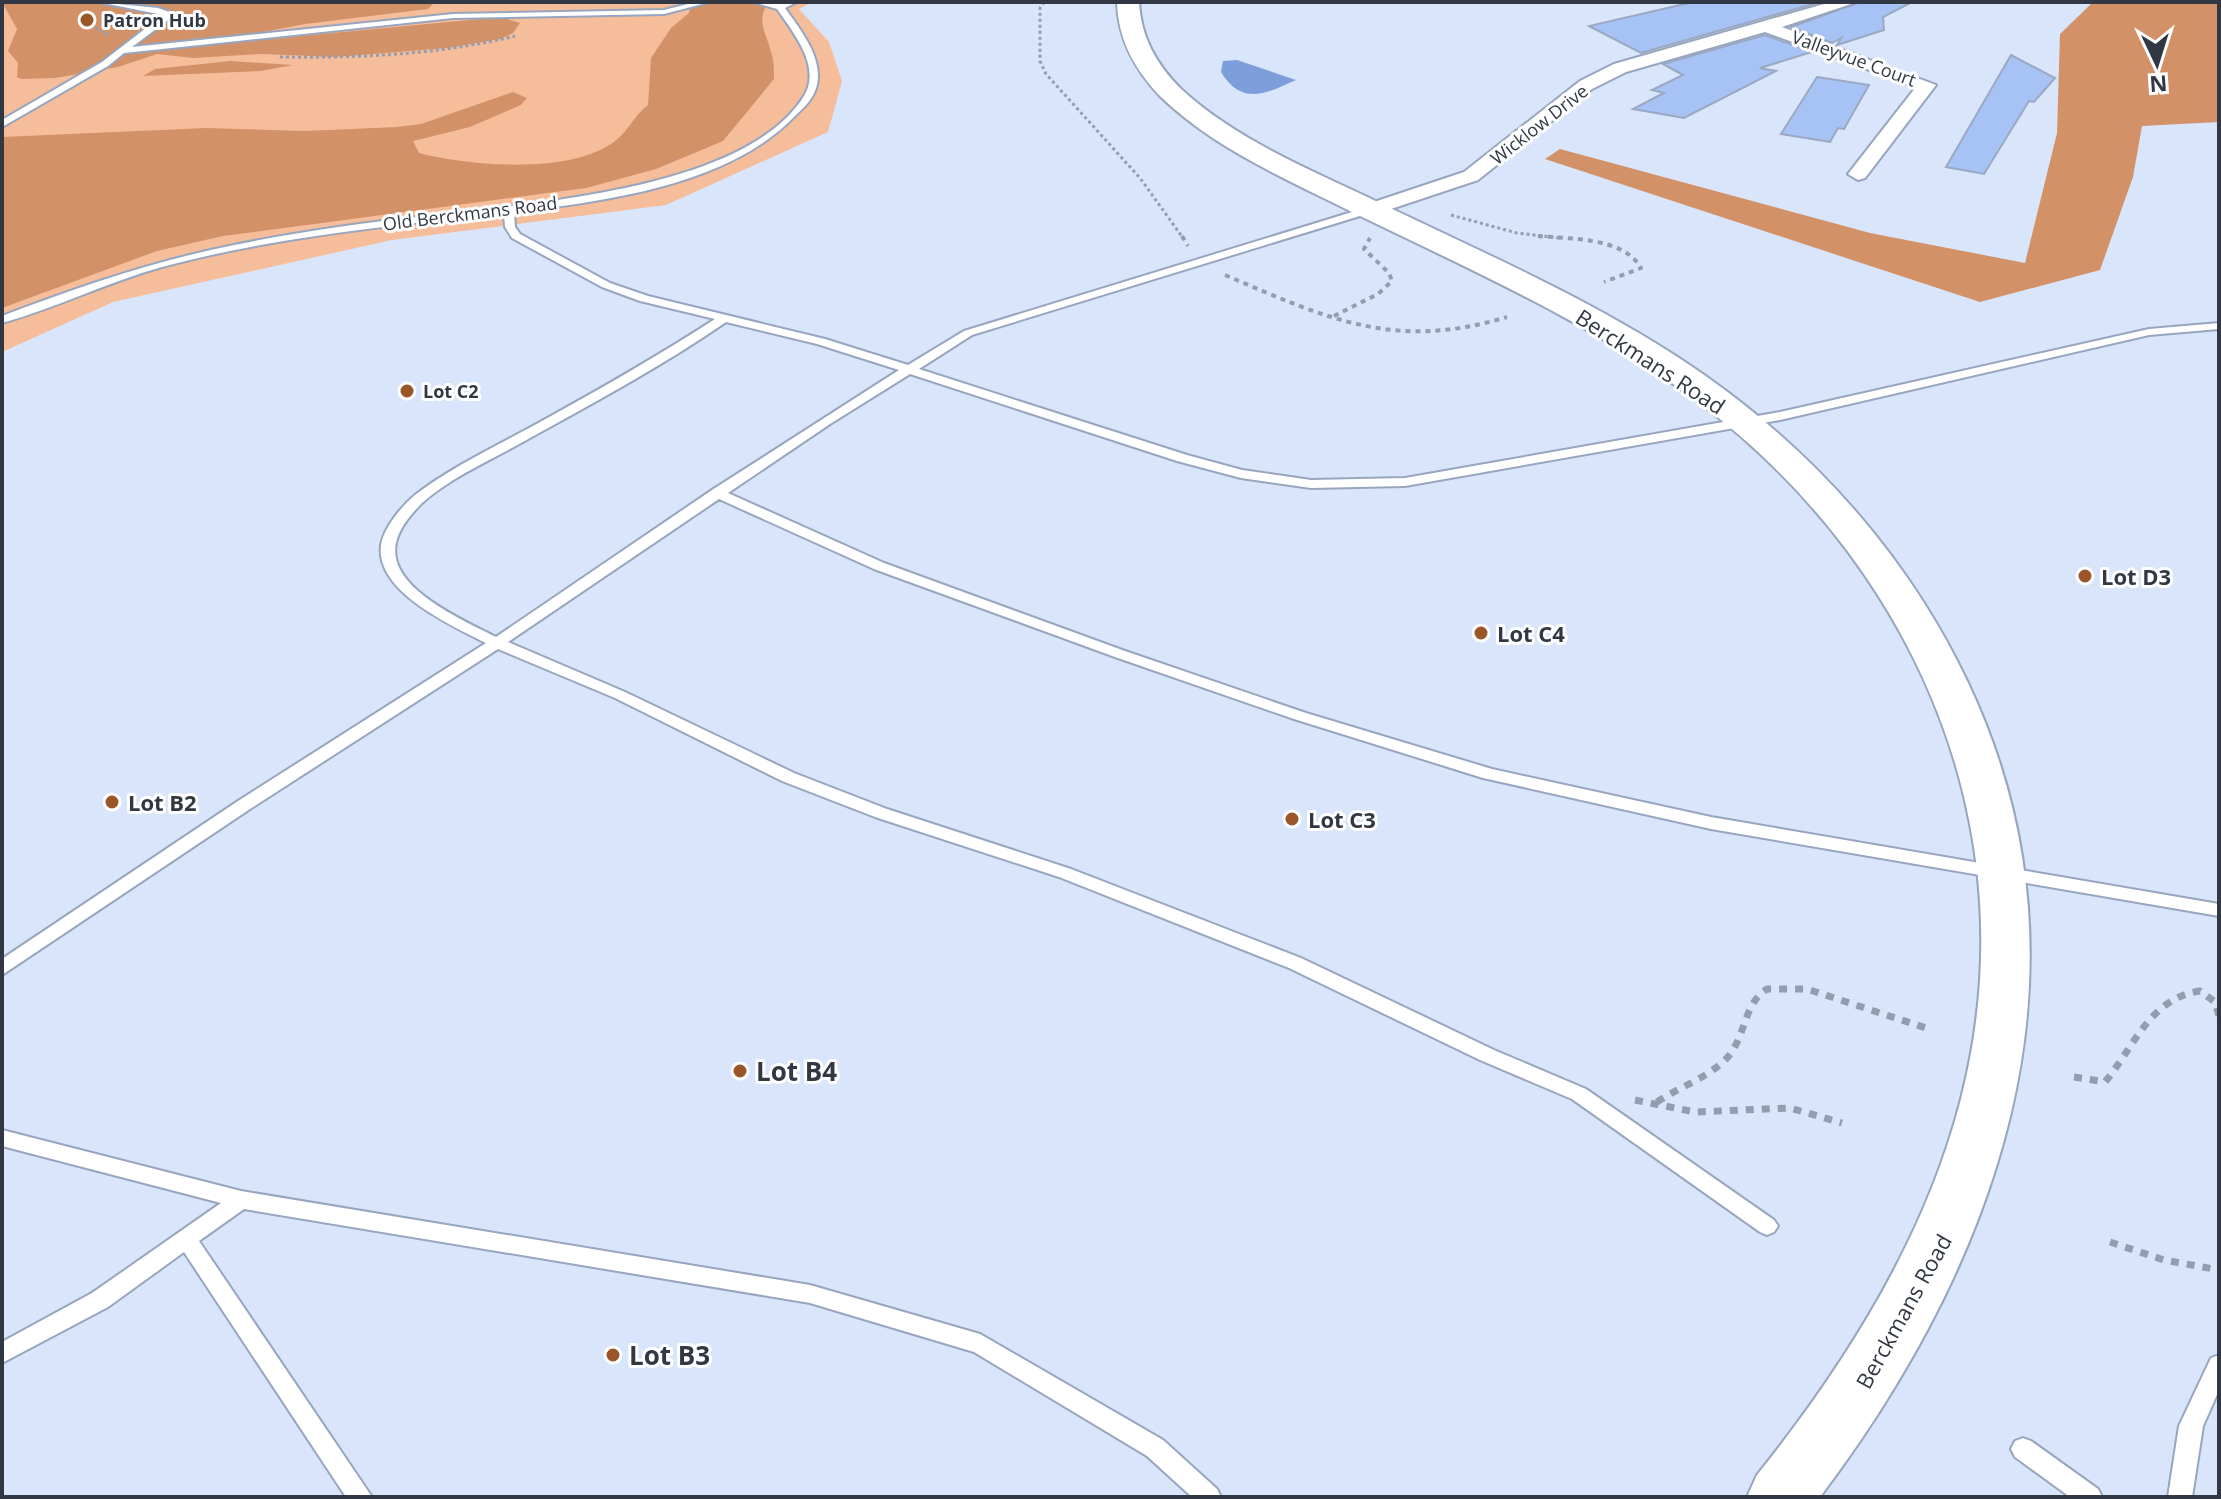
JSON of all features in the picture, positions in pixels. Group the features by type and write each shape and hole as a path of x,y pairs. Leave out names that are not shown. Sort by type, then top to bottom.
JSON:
{"main road":[{"name":"Berckmans Road","path":"1128,2 1133,41 1144,62 1180,101 1256,152 1374,222 1610,331 1683,375 1742,421 1794,466 1846,520 1914,613 1952,685 1981,760 2005,872 2007,940 2003,1024 1984,1118 1954,1215 1933,1264 1881,1360 1780,1497"}],"street":[{"name":"Wicklow Drive","path":"1374,222 1471,176 1586,85 1620,68 1849,2"},
{"name":"Valleyvue Court","path":"1765,26 1927,85 1858,174"}],"lane":[{"path":"2,124 123,51 169,15 158,10 102,2"},
{"path":"123,51 453,16 664,12 706,2"},
{"path":"757,2 780,7 793,2"},
{"name":"Old Berckmans Road","path":"2,320 98,284 206,253 343,229 610,195 699,171 765,138 790,120 808,97 814,81 810,52 780,7"},
{"path":"509,209 510,227 516,236 570,267 644,299 722,320 821,341 1182,458 1241,474 1311,484 1405,482 1929,384 2149,332 2219,326"},
{"path":"2,968 244,805 497,643 717,493 908,368 968,333 1195,261 1374,222"},
{"path":"722,320 652,365 454,475 419,499 400,519 388,545 393,572 428,608 497,643 620,695 788,777 881,813 1065,873 1295,963 1487,1055 1579,1094 1767,1226"},
{"path":"717,493 879,566 1106,649 1300,716 1489,774 1711,823 2219,910"},
{"path":"2,1138 241,1200 810,1294 980,1344 1155,1448 1209,1497"},
{"path":"2,1353 100,1300 241,1200"},
{"path":"187,1240 360,1497"},
{"path":"2180,1497 2191,1426 2219,1365"},
{"path":"2023,1449 2090,1497"}],"path":[{"path":"1044,2 1040,8 1040,61 1046,74 1169,215 1195,261 1333,317 1386,332 1430,336 1475,330 1507,317"},
{"path":"1442,215 1519,234 1585,240 1622,252 1640,264 1637,272 1604,282"},
{"path":"1333,317 1378,294 1392,281 1389,273 1364,249 1374,222"},
{"path":"1657,1102 1724,1061 1737,1046 1752,998 1766,989 1786,985 1807,989 1932,1030"},
{"path":"2074,1077 2105,1082 2122,1065 2146,1022 2175,995 2200,991 2215,1002 2219,1016"},
{"path":"1579,1094 1657,1102 1677,1111 1790,1108 1842,1123"},
{"path":"2110,1242 2164,1260 2219,1270"}],"shaded area":[{"path":"2,2 812,2 799,9 829,42 842,81 828,132 666,205 392,240 113,302 2,352"},
{"path":"2,2 435,2 428,9 305,24 185,47 501,17 520,23 513,33 500,39 447,48 335,57 262,54 193,58 157,54 118,67 55,78 21,79 17,77 18,63 8,51 17,29"},
{"path":"680,2 768,2 762,22 773,58 774,79 723,141 656,169 586,188 223,236 157,251 2,308 2,137 206,128 305,131 397,127 421,124 513,92 527,98 521,105 470,127 413,141 419,153 492,164 520,165 573,159 596,152 615,141 648,105 651,58 671,28 689,13 690,9"},
{"path":"2093,2 2219,2 2219,122 2142,126 2133,177 2100,270 1980,302 1545,159 1560,149 1870,233 2025,263 2057,133 2060,34"},
{"path":"230,61 293,65 261,71 143,76 155,69"}],"water":[{"path":"1237,60 1296,80 1264,93 1237,90 1221,72 1223,61"}],"building":[{"path":"1693,2 1820,2 1641,53 1589,26"},
{"path":"1860,2 1912,2 1883,17 1884,30 1837,45 1841,38 1832,43 1791,27"},
{"path":"1765,35 1812,52 1760,68 1776,71 1684,118 1633,109 1664,93 1652,90 1683,75 1663,64"},
{"path":"2011,55 2055,78 2034,102 2029,101 1984,174 1946,167"},
{"path":"1817,77 1869,85 1844,129 1838,128 1830,142 1781,134"}],"place":[{"name":"Patron Hub","path":"87,20"},
{"name":"Lot C2","path":"407,391"},
{"name":"Lot D3","path":"2085,576"},
{"name":"Lot C4","path":"1481,633"},
{"name":"Lot B2","path":"112,802"},
{"name":"Lot C3","path":"1292,819"},
{"name":"Lot B4","path":"740,1071"},
{"name":"Lot B3","path":"613,1355"}]}
